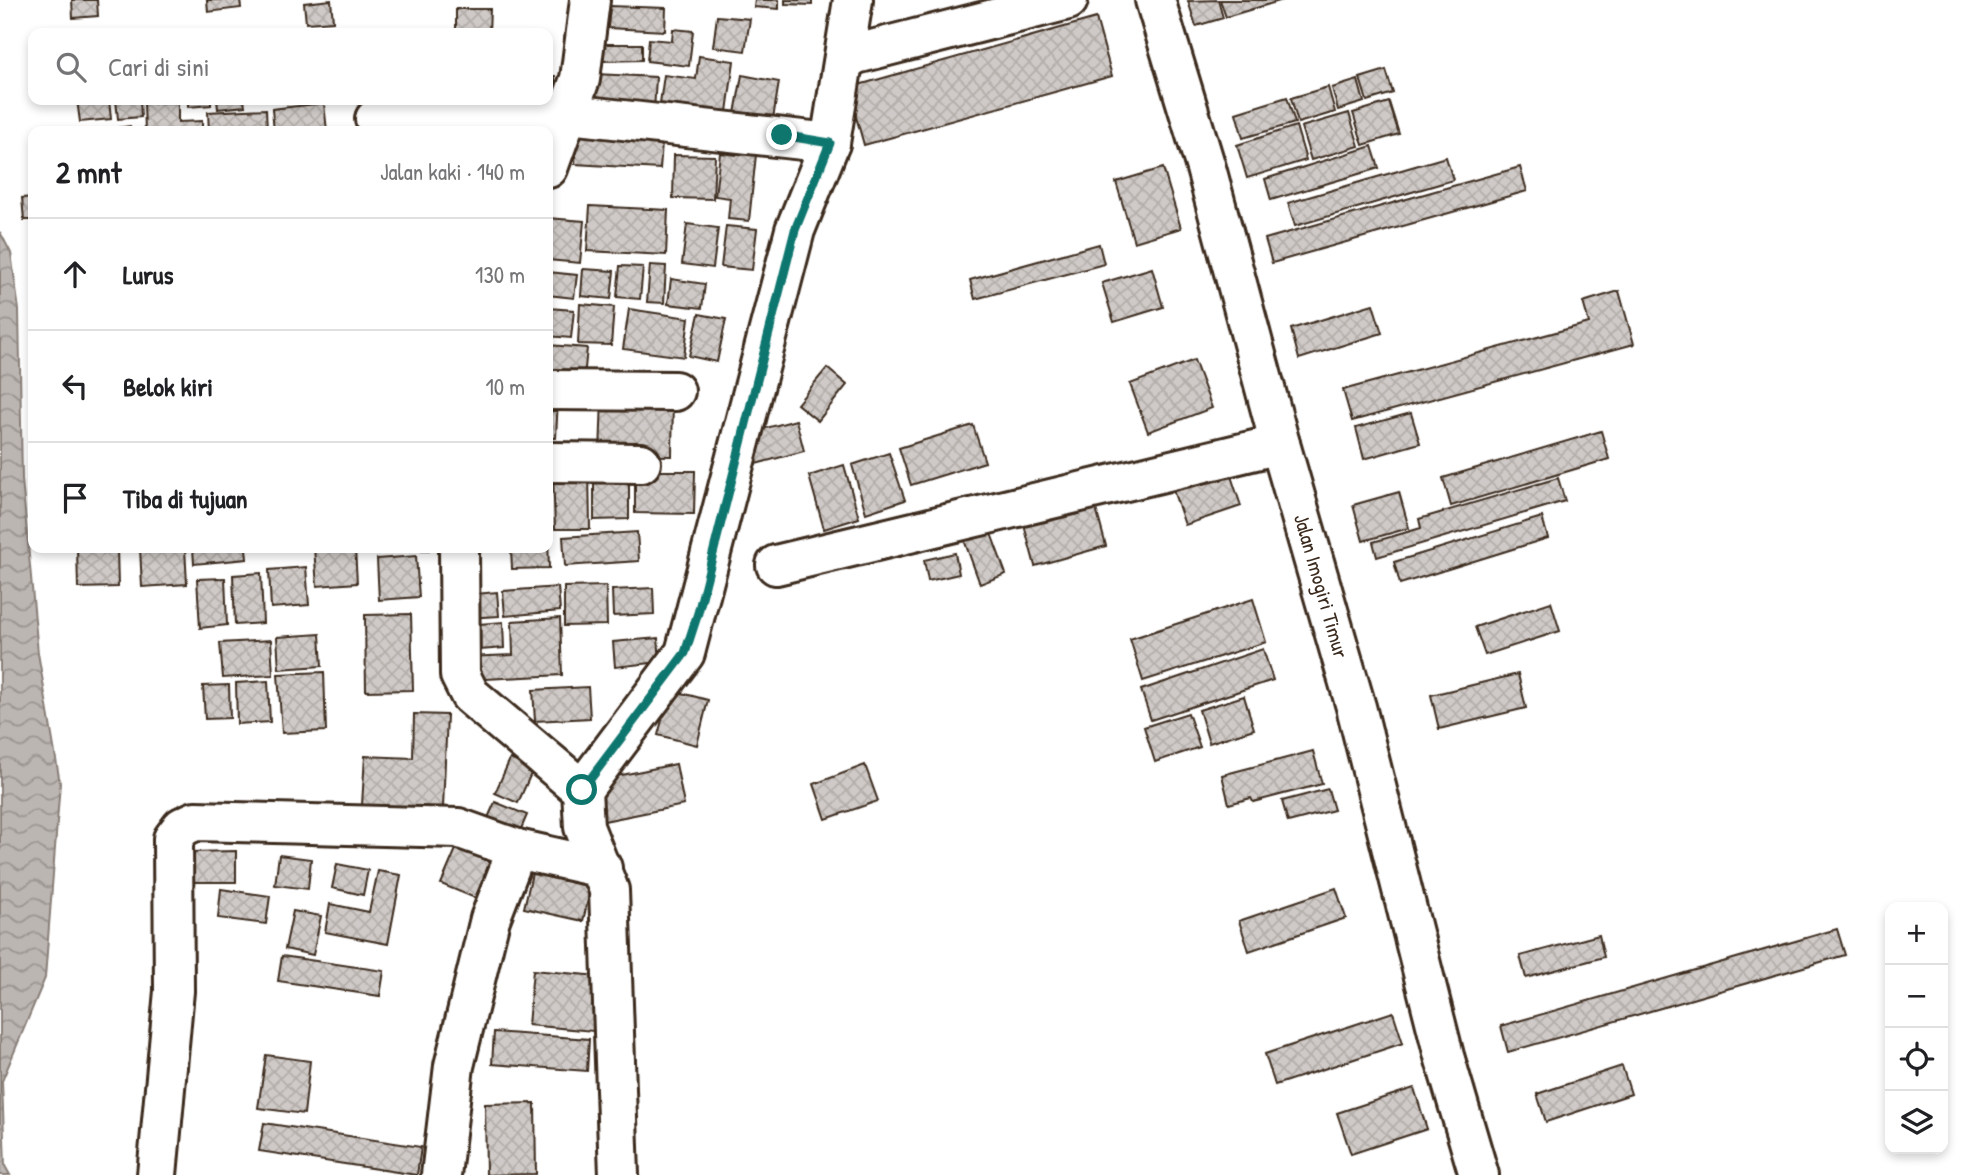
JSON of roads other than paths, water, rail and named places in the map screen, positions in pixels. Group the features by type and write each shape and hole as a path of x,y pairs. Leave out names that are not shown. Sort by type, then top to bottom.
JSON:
{"street":[{"path":"553,155 580,79 590,0"},
{"path":"619,1175 609,890 584,827 582,790 685,653 795,230 807,139 846,60 853,0"},
{"path":"846,60 856,54 1068,0"},
{"name":"Jalan Imogiri Timur","path":"1155,0 1206,168 1280,444 1356,707 1444,1056 1479,1175"},
{"path":"375,119 569,114 807,139"},
{"path":"553,390 675,391"},
{"path":"776,565 1280,444"},
{"path":"553,462 641,463"},
{"path":"459,553 460,675 463,684 470,695 582,790"},
{"path":"156,1175 174,991 173,839 182,827 195,821 458,828 525,851 602,868"},
{"path":"441,1175 454,1066 490,919 525,851"}],"water":[{"path":"0,232 11,253 19,310 22,479 28,553 38,653 60,783 45,978 2,1081 5,1166 10,1175 0,1175"}]}
